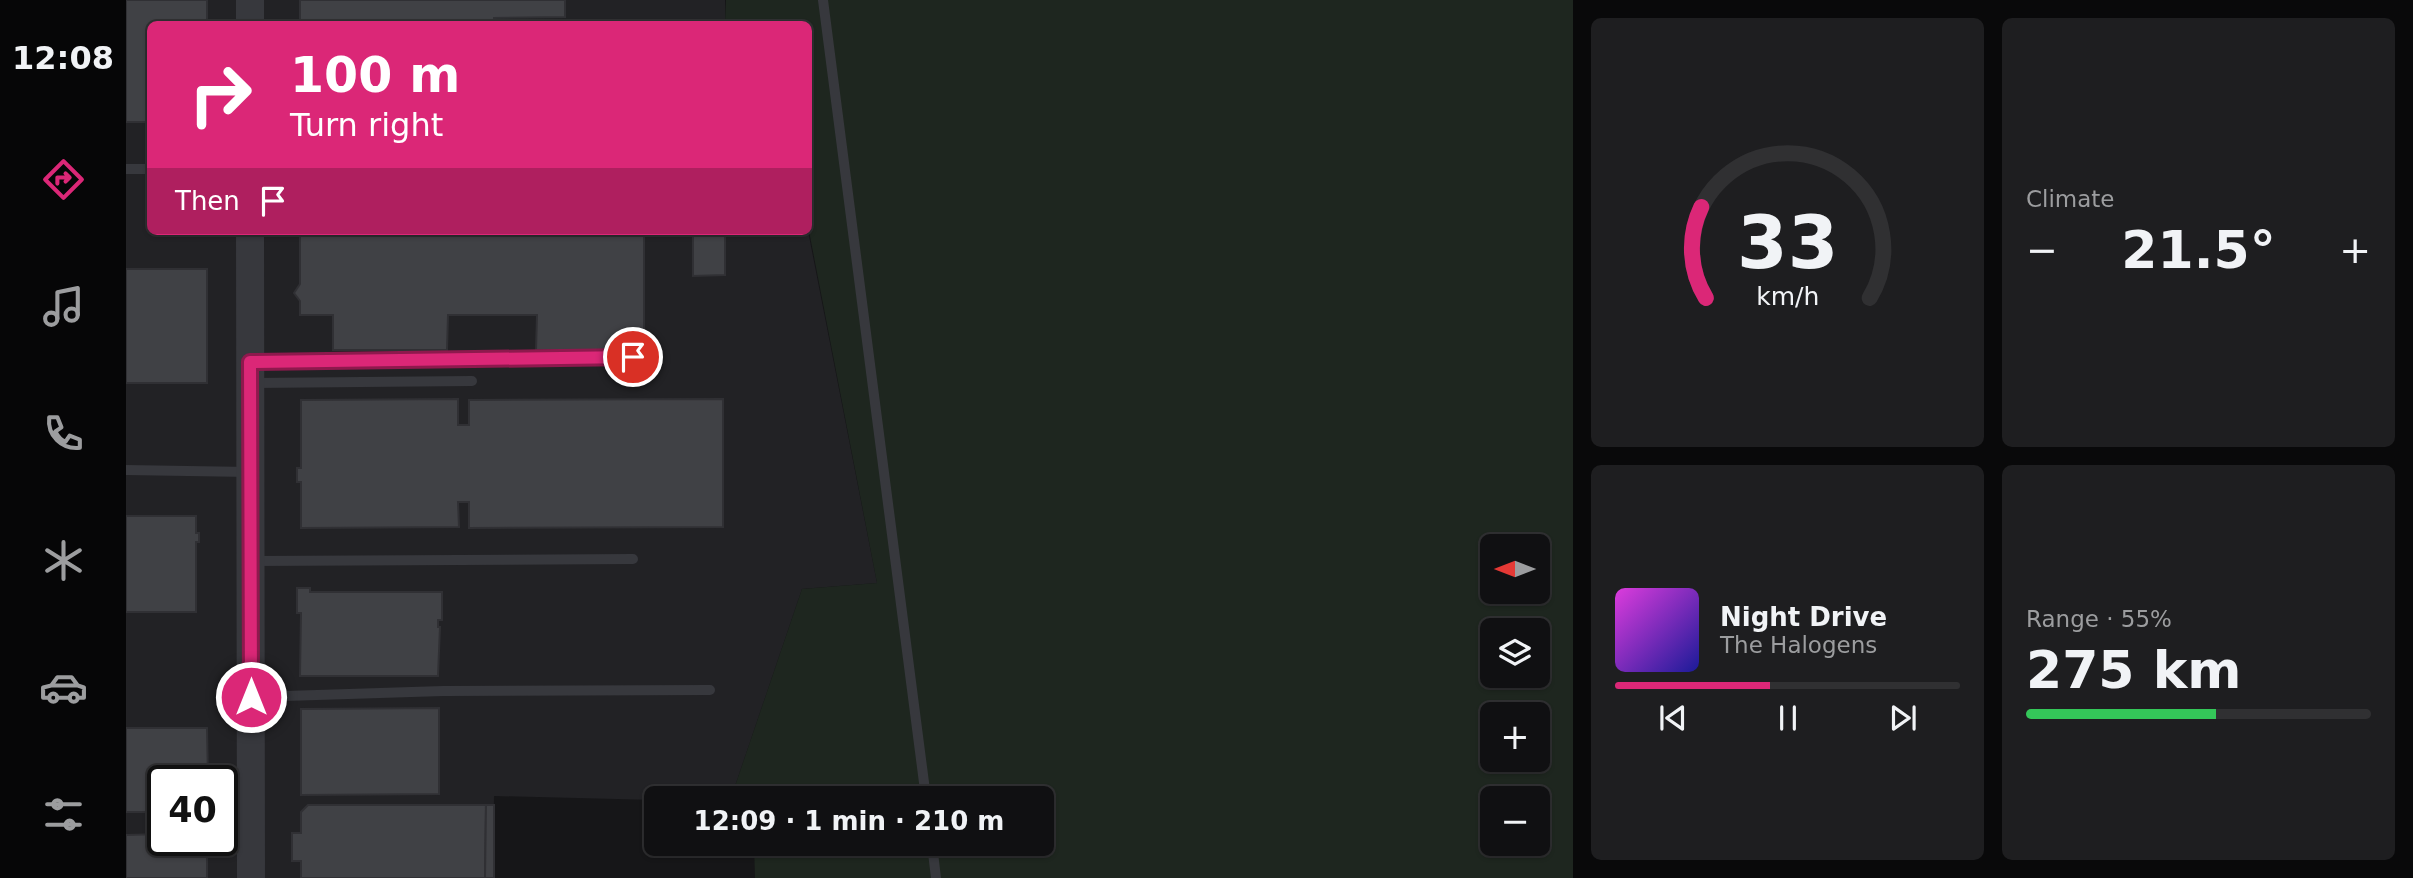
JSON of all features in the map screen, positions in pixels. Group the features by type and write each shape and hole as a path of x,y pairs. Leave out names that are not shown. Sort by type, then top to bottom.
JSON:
{"street":[{"path":"250,0 250,21"},
{"path":"250,235 251,878"}],"lane":[{"path":"823,0 924,786"},
{"path":"126,169 147,169"},
{"path":"250,372 633,357"},
{"path":"250,372 472,381"},
{"path":"126,470 250,472"},
{"path":"250,561 633,559"},
{"path":"251,697 443,691 710,690"},
{"path":"933,856 936,878"}],"shaded area":[{"path":"126,0 725,0 725,21 147,21 147,235 809,235 877,583 802,589 735,786 644,786 644,800 494,796 493,878 126,878"},
{"path":"726,0 1573,0 1573,878 755,878 754,856 1054,856 1054,786 735,786 802,589 877,583 810,235 812,235 812,21 725,21"}],"building":[{"path":"126,0 207,0 207,21 147,21 147,122 126,122"},
{"path":"300,0 565,0 565,17 494,18 494,21 300,21"},
{"path":"300,235 644,235 644,351 536,350 537,315 448,315 447,350 333,350 333,315 300,315 300,301 294,293 300,284"},
{"path":"693,235 725,235 725,275 693,276"},
{"path":"126,269 207,269 207,383 126,383"},
{"path":"458,399 458,425 469,425 469,400 723,399 723,527 469,528 469,502 458,502 459,527 301,528 301,482 297,482 297,468 301,468 301,400"},
{"path":"126,516 196,516 199,542 196,542 196,612 126,612"},
{"path":"297,588 310,588 310,592 442,592 442,620 438,620 438,676 300,676 301,613 297,613"},
{"path":"439,708 439,794 301,795 301,709"},
{"path":"126,728 207,728 208,765 147,765 147,812 126,812"},
{"path":"308,805 486,805 485,878 301,878 301,861 292,861 292,833 301,833 301,812"},
{"path":"486,805 494,805 494,878 485,878"},
{"path":"147,834 147,856 207,856 207,878 126,878 126,835"}],"route":[{"path":"251,697 250,362 633,357"}]}
